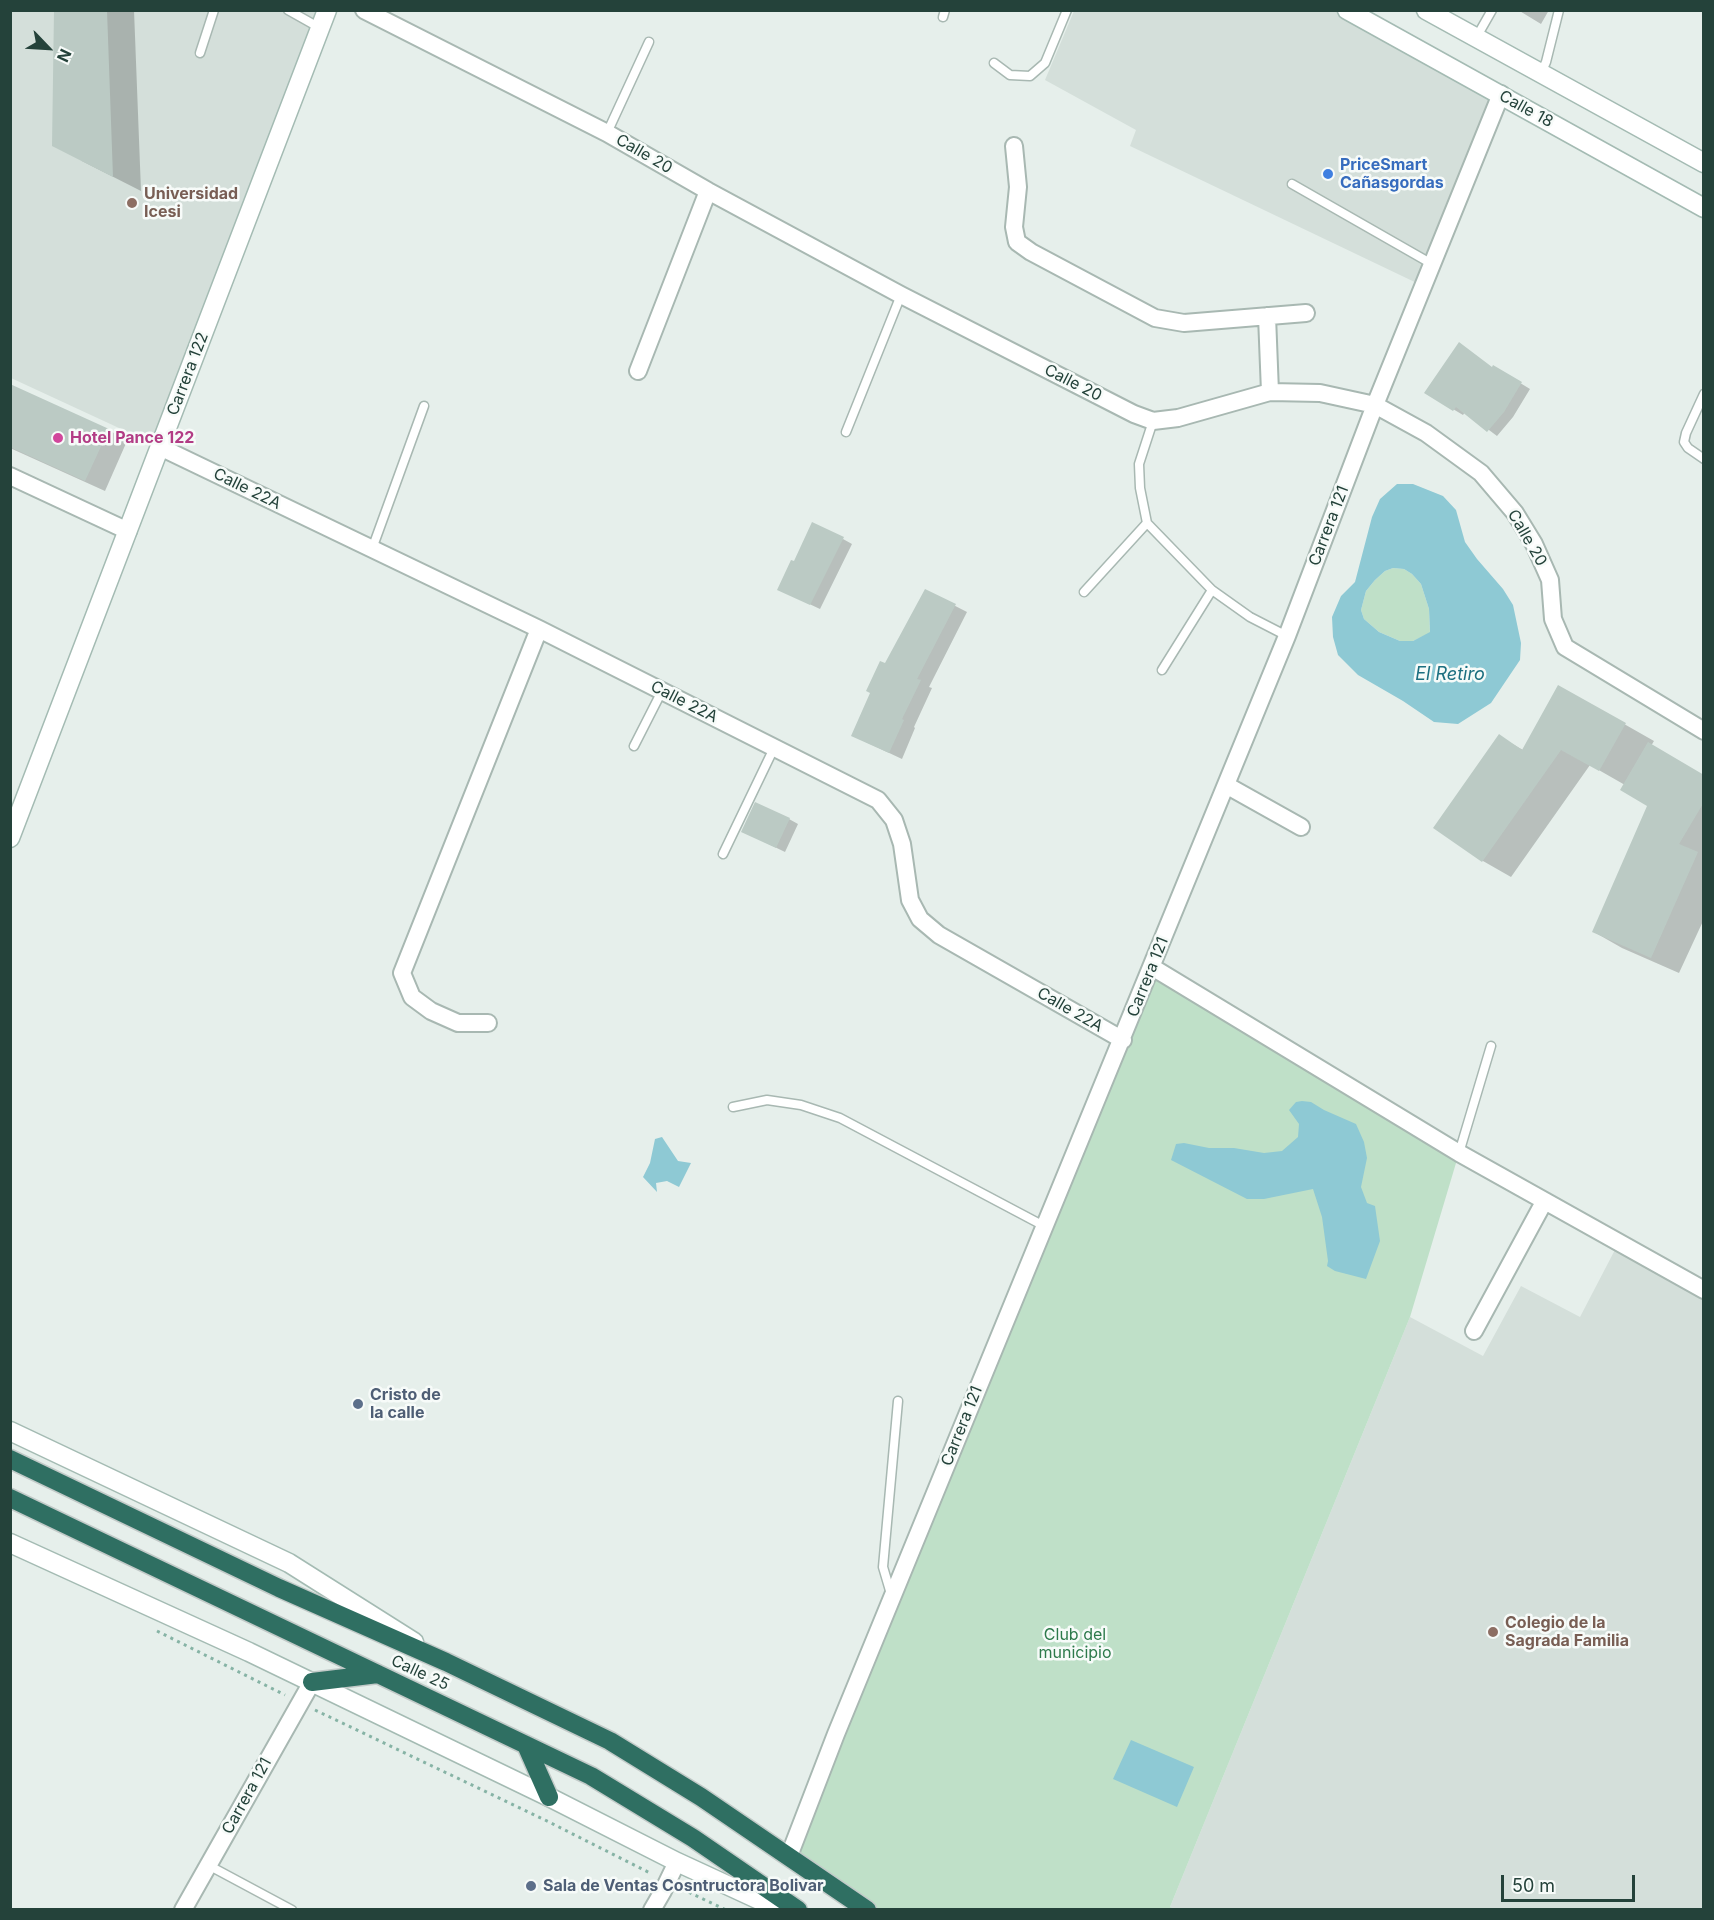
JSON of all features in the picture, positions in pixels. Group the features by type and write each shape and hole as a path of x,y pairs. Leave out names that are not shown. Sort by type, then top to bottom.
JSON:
{"highway":[{"name":"Calle 25","path":"10,1460 279,1588 446,1662 610,1741 701,1797 867,1910"},
{"name":"Calle 25","path":"10,1498 591,1776 693,1838 798,1910"},
{"path":"312,1682 378,1674"},
{"path":"526,1745 549,1797"}],"main road":[{"name":"Carrera 122","path":"10,838 17,801 128,531 327,10"},
{"name":"Calle 18","path":"1347,10 1704,208"},
{"path":"1426,10 1704,163"},
{"name":"Calle 25","path":"10,1431 289,1563 446,1662"},
{"path":"10,1544 312,1682 677,1862 781,1910"}],"street":[{"name":"Calle 20","path":"364,10 607,133 708,191 901,295 1134,414 1153,421 1178,418 1270,392 1320,393 1375,405 1426,433 1481,473 1515,513 1534,544 1550,580 1553,619 1565,647 1704,731"},
{"name":"Carrera 121","path":"789,1856 836,1734 1287,636 1375,405 1501,94"},
{"path":"1014,146 1018,188 1014,227 1017,242 1031,252 1155,318 1184,322 1306,313"},
{"path":"638,371 708,191"},
{"path":"1267,316 1270,392"},
{"name":"Calle 22A","path":"160,447 539,629 878,800 894,820 902,844 910,900 920,919 939,935 1122,1040"},
{"path":"10,476 128,531"},
{"path":"488,1023 458,1023 431,1011 412,997 402,973 539,629"},
{"path":"1226,786 1301,827"},
{"path":"1152,967 1459,1154 1704,1290"},
{"path":"1474,1331 1544,1202"},
{"name":"Carrera 121","path":"183,1910 312,1682"},
{"path":"652,1910 677,1862"}],"lane":[{"path":"200,53 214,10"},
{"path":"288,10 321,28"},
{"path":"994,63 1010,75 1030,76 1045,63 1067,10"},
{"path":"1476,38 1492,10"},
{"path":"1540,74 1546,62 1559,10"},
{"path":"607,133 649,42"},
{"path":"1292,184 1432,264"},
{"path":"846,432 901,295"},
{"path":"1704,394 1684,442 1688,448 1704,459"},
{"path":"372,549 424,405"},
{"path":"1153,421 1139,464 1140,488 1147,523 1212,590 1250,617 1287,636"},
{"path":"1084,592 1147,523"},
{"path":"1162,670 1212,590"},
{"path":"634,746 662,691"},
{"path":"723,854 774,748"},
{"path":"1459,1154 1491,1046"},
{"path":"733,1107 767,1100 801,1105 840,1118 1044,1226"},
{"path":"892,1597 883,1567 898,1401"},
{"path":"208,1865 292,1910"}],"path":[{"path":"153,1630 726,1910"}],"shaded area":[{"name":"PriceSmart Cañasgordas","path":"1347,10 1501,94 1423,286 1130,146 1136,130 1045,80 1074,11"},
{"name":"Universidad Icesi","path":"11,11 327,11 160,447 11,378"},
{"name":"Colegio de la Sagrada Familia","path":"1618,1244 1703,1290 1703,1909 1174,1910 1170,1907 1410,1317 1483,1356 1521,1286 1580,1317"}],"green space":[{"path":"1393,568 1404,569 1421,584 1429,609 1430,633 1413,641 1400,641 1379,632 1364,619 1361,610 1366,591 1385,571"},
{"name":"Club del municipio","path":"1152,967 1459,1153 1410,1317 1170,1907 1174,1909 867,1909 789,1856"}],"water":[{"name":"El Retiro","path":"1397,484 1413,484 1443,496 1456,510 1465,542 1513,605 1521,643 1520,660 1491,703 1458,724 1434,722 1358,675 1338,655 1333,637 1332,617 1341,596 1355,582 1372,517 1380,499","holes":["1393,568 1404,569 1421,584 1429,609 1430,632 1413,641 1400,641 1379,632 1364,619 1361,610 1366,591 1375,580 1385,571"]},
{"path":"1296,1102 1311,1102 1356,1124 1364,1142 1367,1158 1361,1187 1367,1203 1375,1206 1380,1241 1366,1279 1335,1271 1327,1266 1322,1217 1313,1189 1264,1199 1247,1199 1171,1160 1176,1144 1184,1143 1209,1148 1234,1148 1264,1153 1282,1151 1298,1137 1299,1124 1289,1110"},
{"path":"662,1137 678,1161 691,1163 679,1187 667,1181 656,1183 657,1192 643,1177 650,1163 655,1139"},
{"path":"1131,1740 1194,1767 1177,1807 1113,1779"}],"building":[{"path":"54,10 107,10 113,177 52,146"},
{"path":"1459,342 1492,367 1493,365 1522,382 1504,412 1487,432 1456,407 1453,411 1424,393"},
{"name":"Hotel Pance 122","path":"10,384 109,429 85,481 10,447"},
{"path":"812,522 844,537 810,605 777,590 791,560 794,561"},
{"path":"925,589 956,604 917,679 921,680 889,753 851,736 870,693 866,691 880,661 885,663"},
{"path":"1558,685 1626,723 1599,771 1561,750 1482,862 1433,828 1499,734 1522,750"},
{"path":"1648,742 1704,775 1704,802 1679,844 1698,852 1651,958 1592,932 1647,806 1620,790"},
{"path":"755,802 790,818 776,848 741,832"}],"place":[{"name":"PriceSmart Cañasgordas","path":"1328,174"},
{"name":"Universidad Icesi","path":"132,203"},
{"name":"Hotel Pance 122","path":"58,438"},
{"name":"Cristo de la calle","path":"358,1404"},
{"name":"Colegio de la Sagrada Familia","path":"1493,1632"},
{"name":"Sala de Ventas Cosntructora Bolivar","path":"531,1886"}]}
